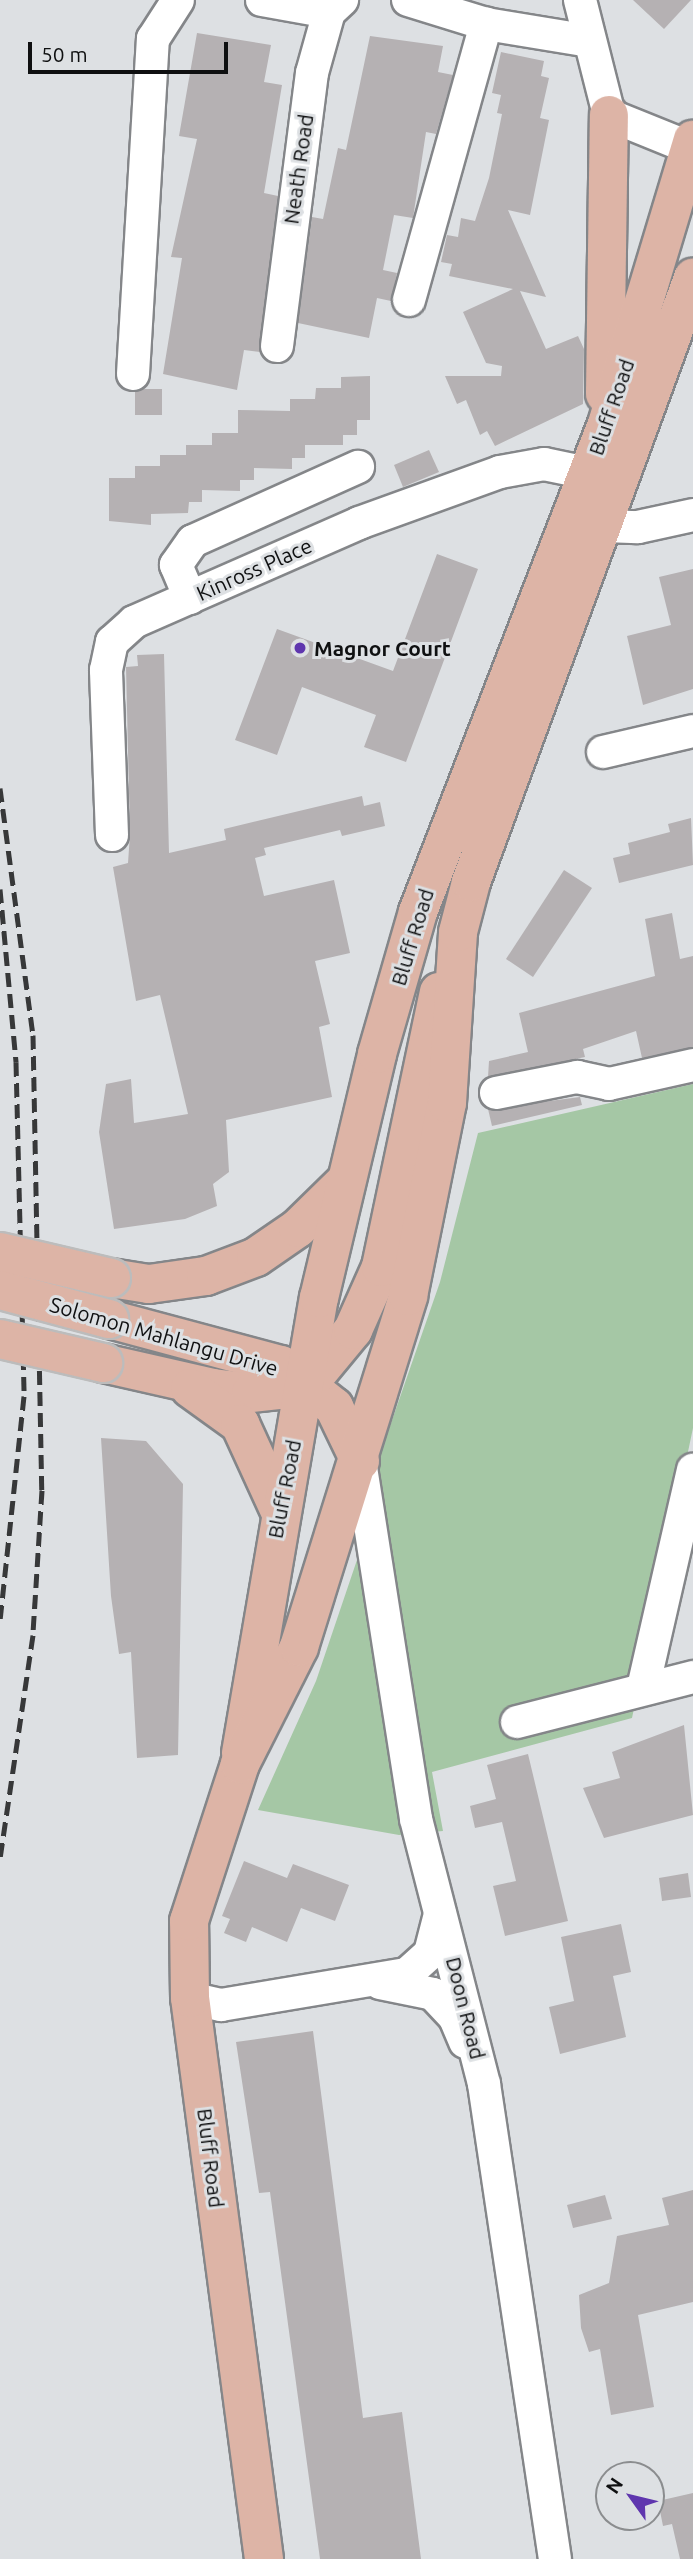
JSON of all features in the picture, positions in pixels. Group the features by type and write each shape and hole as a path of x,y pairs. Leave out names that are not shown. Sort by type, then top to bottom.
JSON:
{"main road":[{"path":"607,424 609,115"},
{"name":"Bluff Road","path":"240,1765 279,1509 306,1388 344,1183 418,912 607,424 692,145"},
{"name":"Bluff Road","path":"264,2559 190,1998 187,1952 196,1883 240,1765 299,1647 359,1461 408,1296 437,1164 457,1008 458,932 527,727 605,526 693,278"},
{"path":"359,1461 334,1407 306,1388 353,1330 381,1267 434,1006 458,932"},
{"path":"0,1252 111,1278 149,1284 206,1276 256,1257 298,1228 344,1183"},
{"name":"Solomon Mahlangu Drive","path":"0,1290 281,1364 306,1388"},
{"name":"Solomon Mahlangu Drive","path":"0,1339 251,1393 306,1388"},
{"path":"177,1379 240,1424 279,1509"}],"street":[{"path":"133,374 153,39 178,0"},
{"path":"262,0 336,6"},
{"path":"408,0 486,24 590,41"},
{"path":"580,0 609,115 692,145"},
{"name":"Neath Road","path":"277,346 293,187 336,6"},
{"path":"409,300 486,24"},
{"name":"Kinross Place","path":"112,835 108,653 134,622 359,523 500,472 544,464 588,473"},
{"path":"190,598 176,565 193,541 358,467"},
{"path":"605,526 638,527 693,515"},
{"path":"603,751 693,731"},
{"path":"496,1093 577,1077 610,1084 693,1065"},
{"name":"Doon Road","path":"359,1461 416,1819 484,2084 555,2559"},
{"path":"643,1688 693,1470"},
{"path":"517,1722 643,1688 693,1678"},
{"path":"190,1998 221,2005 378,1983 407,1974 430,1953 440,1911"},
{"path":"378,1983 433,1994 446,2005 484,2084"}],"green space":[{"path":"693,1084 693,1428 632,1718 432,1772 443,1831 399,1835 258,1810 316,1681 358,1557 382,1449 440,1282 478,1133"}],"building":[{"path":"633,0 691,0 664,29"},
{"path":"197,33 271,45 264,82 282,85 264,193 278,196 260,352 244,350 237,390 163,374 182,258 171,257 197,139 179,136"},
{"path":"370,36 443,46 438,72 453,75 436,134 426,132 413,218 394,215 383,270 397,273 391,301 377,298 369,338 298,323 312,217 323,219 338,148 346,150"},
{"path":"501,52 544,61 541,76 549,78 540,118 549,120 530,215 508,210 546,297 520,291 546,349 578,336 584,349 583,404 495,446 487,431 480,435 466,400 457,404 445,376 501,376 502,366 486,363 463,312 513,289 449,276 452,264 441,262 447,235 458,237 461,218 475,221 489,178 502,114 497,113 501,95 492,93"},
{"path":"370,376 370,420 357,420 357,435 343,435 343,445 305,445 305,458 292,458 292,469 254,468 254,480 240,480 240,491 202,490 202,502 189,502 188,513 151,514 151,525 109,521 109,478 135,478 135,466 160,466 160,455 186,455 186,445 212,445 212,433 238,433 238,410 290,411 290,399 315,399 316,388 341,388 341,377"},
{"path":"162,389 162,415 135,415 135,392"},
{"path":"429,450 439,472 403,487 394,465"},
{"name":"Magnor Court","path":"437,554 478,569 406,762 364,747 376,715 302,687 277,755 235,740 277,629 393,671"},
{"path":"693,569 693,689 643,705 627,636 671,625 659,577"},
{"path":"164,654 169,853 226,840 224,829 362,796 364,806 380,802 385,826 342,836 340,830 264,848 266,855 255,858 264,896 334,880 350,953 315,961 330,1024 319,1027 332,1097 226,1120 229,1172 213,1184 217,1206 185,1219 114,1229 99,1132 106,1084 131,1079 134,1123 188,1114 160,995 136,1001 113,867 128,863 130,834 126,667 138,666 137,655"},
{"path":"691,818 693,865 619,883 613,858 630,854 628,843 670,832 668,824"},
{"path":"564,870 592,888 533,977 506,959"},
{"path":"672,913 680,959 693,956 693,1047 642,1058 636,1031 583,1049 585,1057 488,1077 489,1061 528,1052 519,1013 655,976 645,919"},
{"path":"580,1097 582,1105 492,1126 488,1109"},
{"path":"101,1438 146,1441 183,1484 178,1755 137,1758 131,1652 119,1654 111,1596"},
{"path":"684,1725 693,1815 604,1838 583,1788 620,1778 612,1752"},
{"path":"528,1754 568,1921 505,1936 493,1886 516,1881 502,1822 475,1828 470,1806 496,1799 487,1765"},
{"path":"244,1861 287,1878 293,1864 349,1885 335,1921 301,1908 287,1942 252,1927 246,1942 224,1933 230,1919 222,1916"},
{"path":"688,1873 691,1897 662,1901 659,1878"},
{"path":"621,1924 631,1972 613,1976 626,2037 560,2054 549,2007 574,2001 561,1937"},
{"path":"313,2031 363,2418 402,2412 421,2559 320,2559 270,2192 259,2193 236,2042"},
{"path":"693,2190 693,2302 638,2315 654,2407 611,2415 600,2349 589,2352 581,2328 579,2295 609,2283 617,2236 669,2225 662,2198"},
{"path":"605,2195 612,2219 573,2228 567,2205"},
{"path":"693,2493 693,2559 680,2559 672,2524 665,2526 665,2499"}],"railway":[{"path":"0,788 33,1035 42,1490 33,1635 0,1859"},
{"path":"0,889 16,1062 24,1396 0,1620"}],"place":[{"name":"Magnor Court","path":"300,648"}]}
